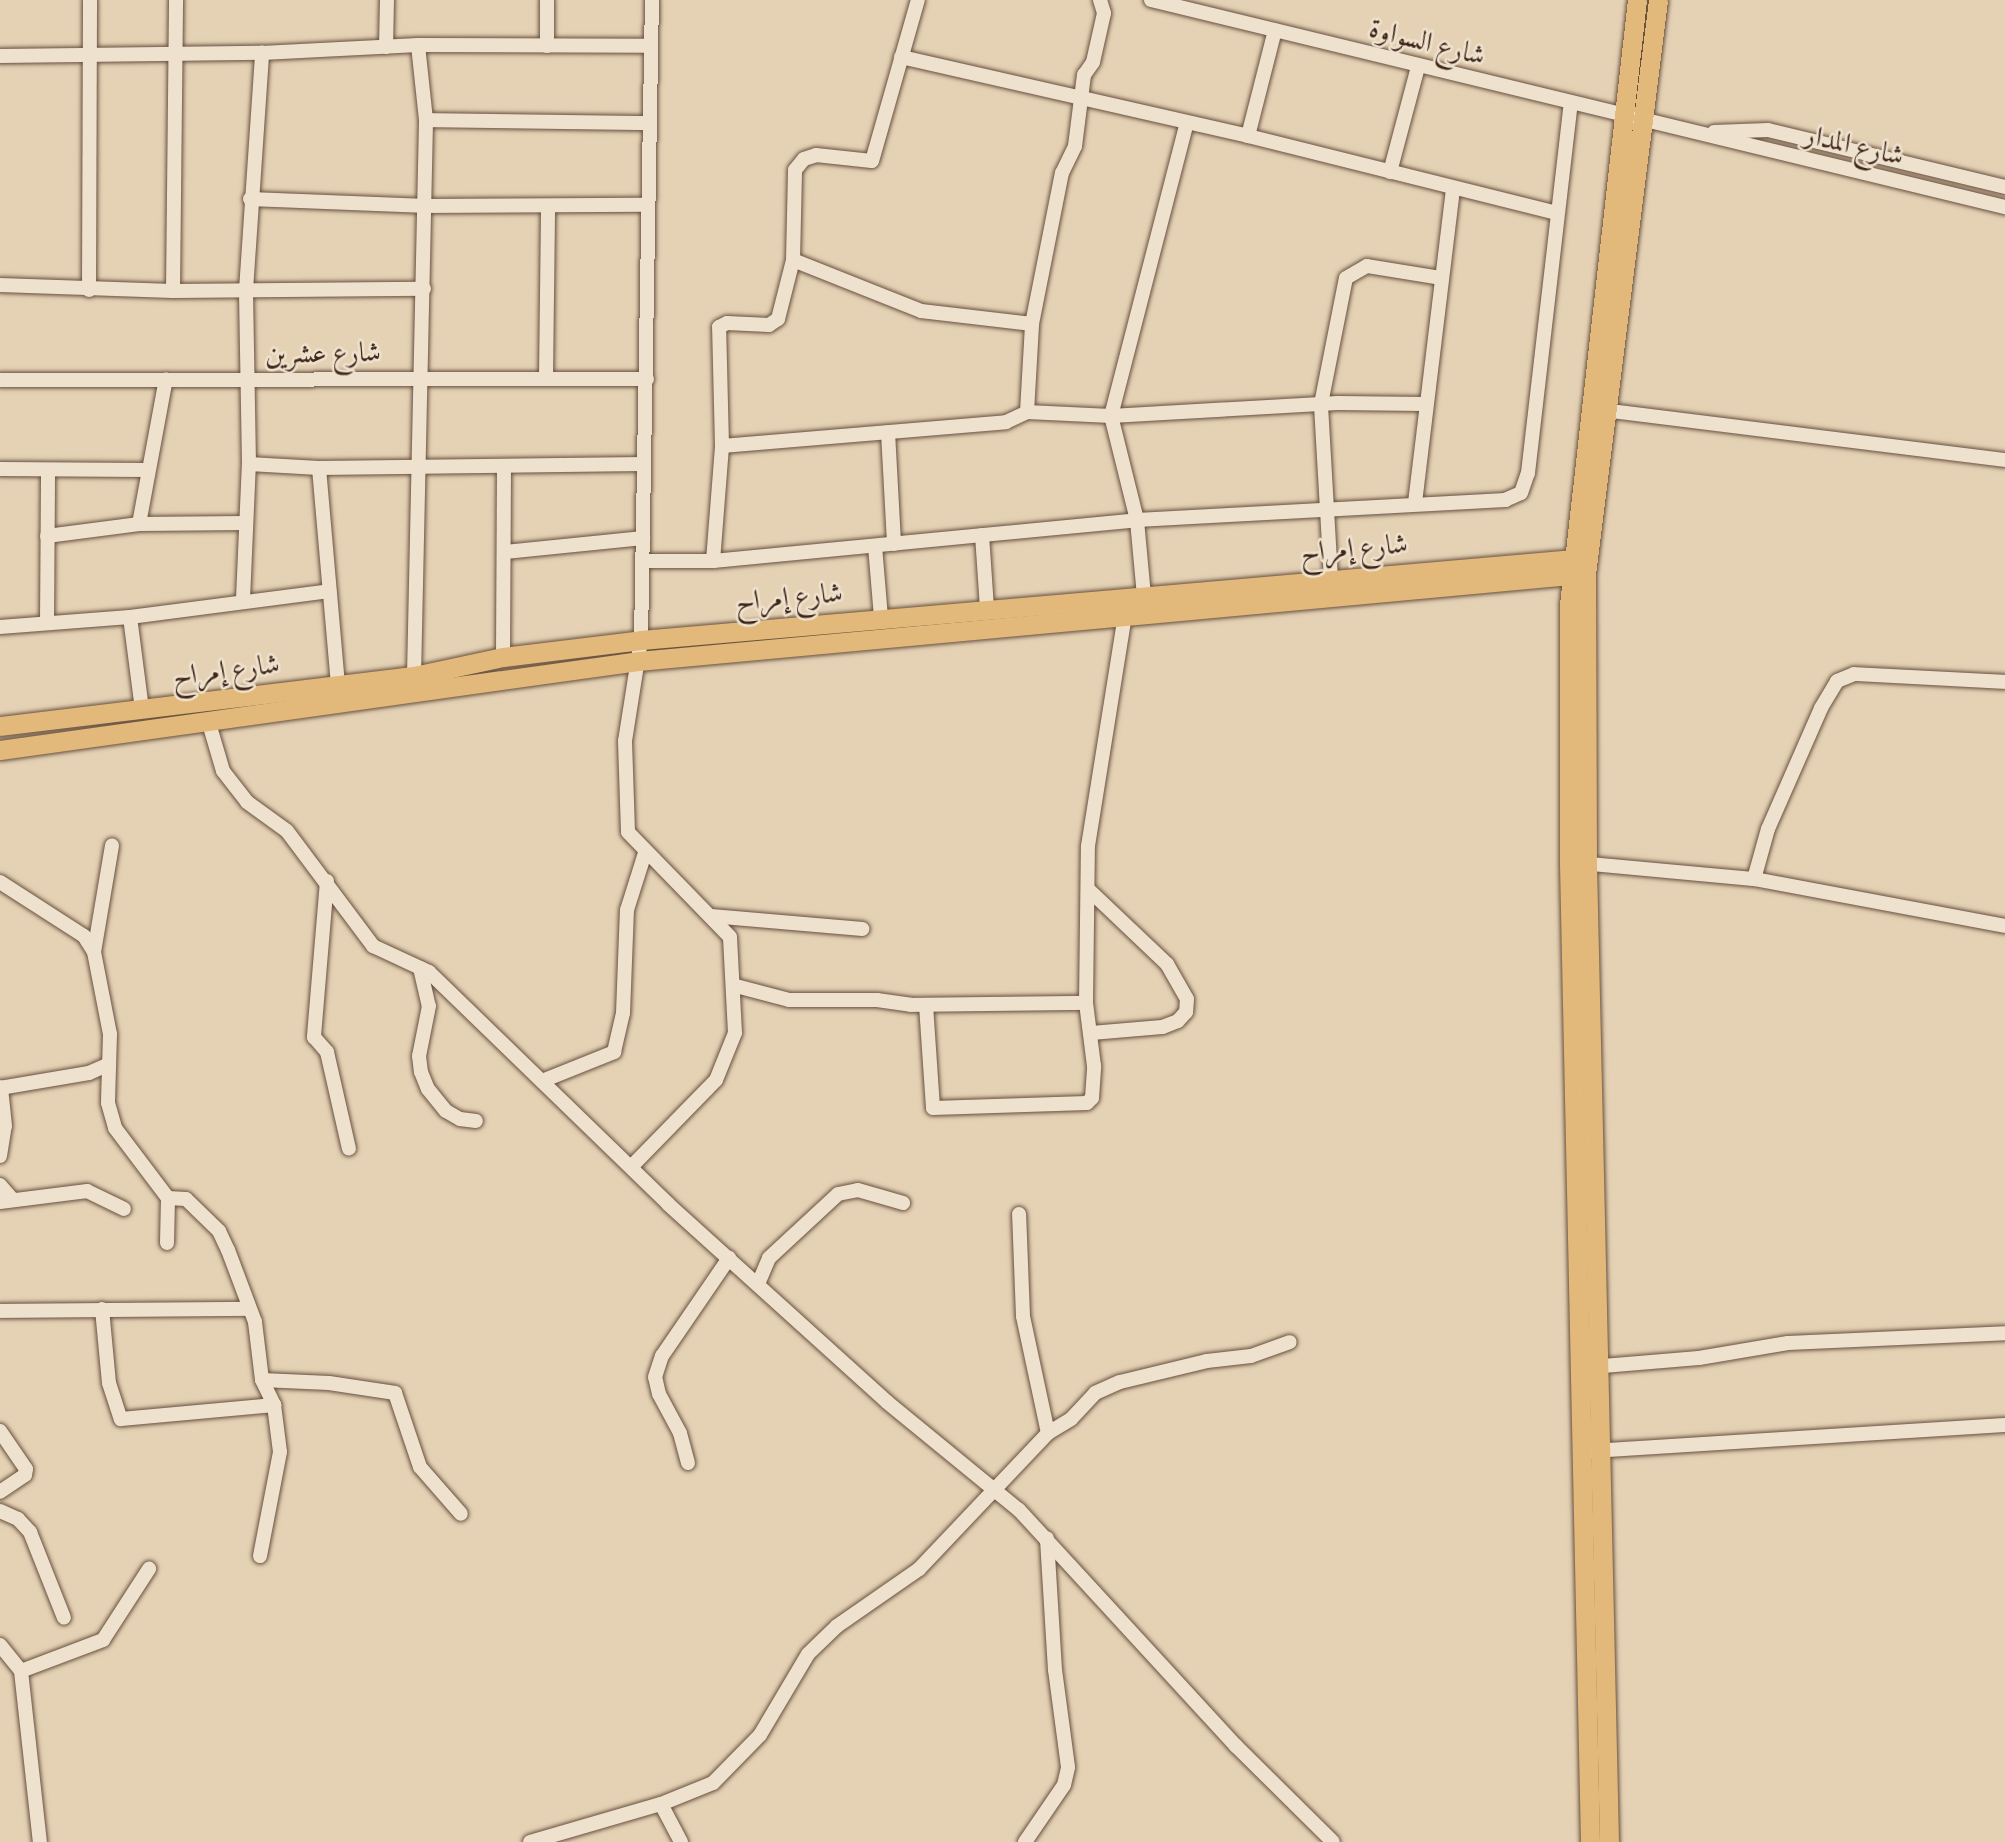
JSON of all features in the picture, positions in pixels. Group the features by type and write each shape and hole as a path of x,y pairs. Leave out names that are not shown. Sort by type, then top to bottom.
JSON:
{"main road":[{"path":"1579,567 1603,410 1632,120 1637,0"},
{"path":"1590,1842 1590,1451 1578,862 1579,567 1632,120 1658,0"},
{"name":"شارع إمراح","path":"0,726 414,676 503,657 641,640 1331,579 1579,567"},
{"name":"شارع إمراح","path":"0,750 638,661 1125,615 1579,567"},
{"path":"1590,1451 1609,1842"}],"street":[{"path":"89,290 90,0"},
{"path":"173,291 171,176 177,53 176,0"},
{"path":"386,47 387,0"},
{"path":"547,0 547,46"},
{"path":"632,1166 689,1112 728,1058 735,1034 736,986 730,937 645,853 628,832 625,741 641,640 647,379 646,205 652,0"},
{"path":"713,561 722,446 719,327 727,323 775,324 793,260 795,170 804,159 816,155 872,161 918,0"},
{"path":"1027,412 1032,324 1062,173 1075,146 1082,97 1104,13 1100,0"},
{"name":"شارع السواوة","path":"1151,0 1190,3 1275,30 1418,67 1632,120 1692,132"},
{"path":"1248,136 1275,30"},
{"path":"0,56 262,53 418,45 650,46"},
{"path":"414,676 416,467 424,289 421,206 426,120 418,45"},
{"path":"243,599 249,464 245,380 246,290 250,198 262,53"},
{"path":"901,57 1082,97 1186,125 1248,136 1453,190 1557,213"},
{"path":"1390,173 1418,67"},
{"path":"643,561 713,561 1137,520 1505,500 1521,493 1528,473 1571,103"},
{"path":"426,120 650,123"},
{"path":"1144,596 1137,520 1111,416 1186,125"},
{"path":"1692,132 1768,130 2005,187"},
{"name":"شارع المدار","path":"1692,132 2005,207"},
{"path":"1415,503 1424,404 1453,190"},
{"path":"250,198 421,206 646,205"},
{"path":"546,377 548,207"},
{"path":"793,260 921,311 1032,324"},
{"path":"1331,579 1321,404 1346,278 1367,266 1441,278"},
{"path":"0,285 173,291 424,289"},
{"name":"شارع عشرين","path":"0,380 421,377 647,379"},
{"path":"139,524 146,470 166,379"},
{"path":"722,446 1006,422 1027,412 1111,416 1321,404 1424,404"},
{"path":"1603,410 2005,460"},
{"path":"888,432 894,544"},
{"path":"249,464 319,468 643,464"},
{"path":"503,657 504,467"},
{"path":"319,468 338,685"},
{"path":"0,469 48,472 146,470"},
{"path":"47,623 48,472"},
{"path":"47,536 139,524 245,523"},
{"path":"982,535 987,609"},
{"path":"505,552 643,538"},
{"path":"875,546 881,618"},
{"path":"0,626 131,617 243,599 329,591"},
{"path":"926,1005 931,1103 938,1110 1087,1103 1094,1089 1091,1033 1086,1003 1093,808 1125,615"},
{"path":"131,617 142,709"},
{"path":"1754,879 1768,829 1837,681 1854,674 2005,682"},
{"path":"208,720 223,771 247,802 287,831 373,946 418,964 729,1258 887,1402 996,1491 1047,1538 1236,1746 1334,1842"},
{"path":"112,846 94,952 110,1034 107,1065 108,1104 115,1128 168,1198 167,1243"},
{"path":"542,1081 614,1052 623,1013 627,910 645,853"},
{"path":"1578,862 1754,879 2005,926"},
{"path":"327,881 314,1037 327,1052 349,1149"},
{"path":"0,882 84,936 94,952"},
{"path":"1089,890 1167,964 1186,999 1186,1012 1178,1021 1162,1027 1091,1033"},
{"path":"711,916 862,929"},
{"path":"418,964 429,1006 419,1056 424,1081 446,1111 460,1119 476,1121"},
{"path":"736,986 789,1000 926,1005 1086,1003"},
{"path":"0,1156 5,1126 1,1088 89,1073 107,1065"},
{"path":"0,1185 7,1201 87,1191 124,1209"},
{"path":"758,1284 768,1258 838,1194 858,1190 904,1203"},
{"path":"168,1198 186,1199 219,1231 249,1309 262,1380 274,1405 280,1452 260,1556"},
{"path":"1019,1214 1023,1316 1048,1433"},
{"path":"688,1463 680,1433 659,1394 655,1377 662,1356 729,1258"},
{"path":"0,1311 50,1314 102,1309 249,1309"},
{"path":"102,1309 109,1382 121,1419 274,1405"},
{"path":"1588,1368 1788,1343 2005,1334"},
{"path":"530,1842 661,1804 713,1783 760,1735 808,1654 837,1626 919,1569 996,1491 1048,1433 1071,1419 1095,1393 1120,1382 1251,1356 1290,1342"},
{"path":"262,1380 317,1381 395,1393 420,1467 461,1514"},
{"path":"1590,1451 2005,1425"},
{"path":"0,1431 26,1469 19,1480 0,1492"},
{"path":"0,1511 18,1519 30,1532 64,1618"},
{"path":"1025,1842 1064,1785 1068,1767 1055,1670 1047,1538"},
{"path":"20,1671 103,1640 149,1569"},
{"path":"0,1645 20,1671 40,1842"},
{"path":"661,1804 681,1842"}]}
